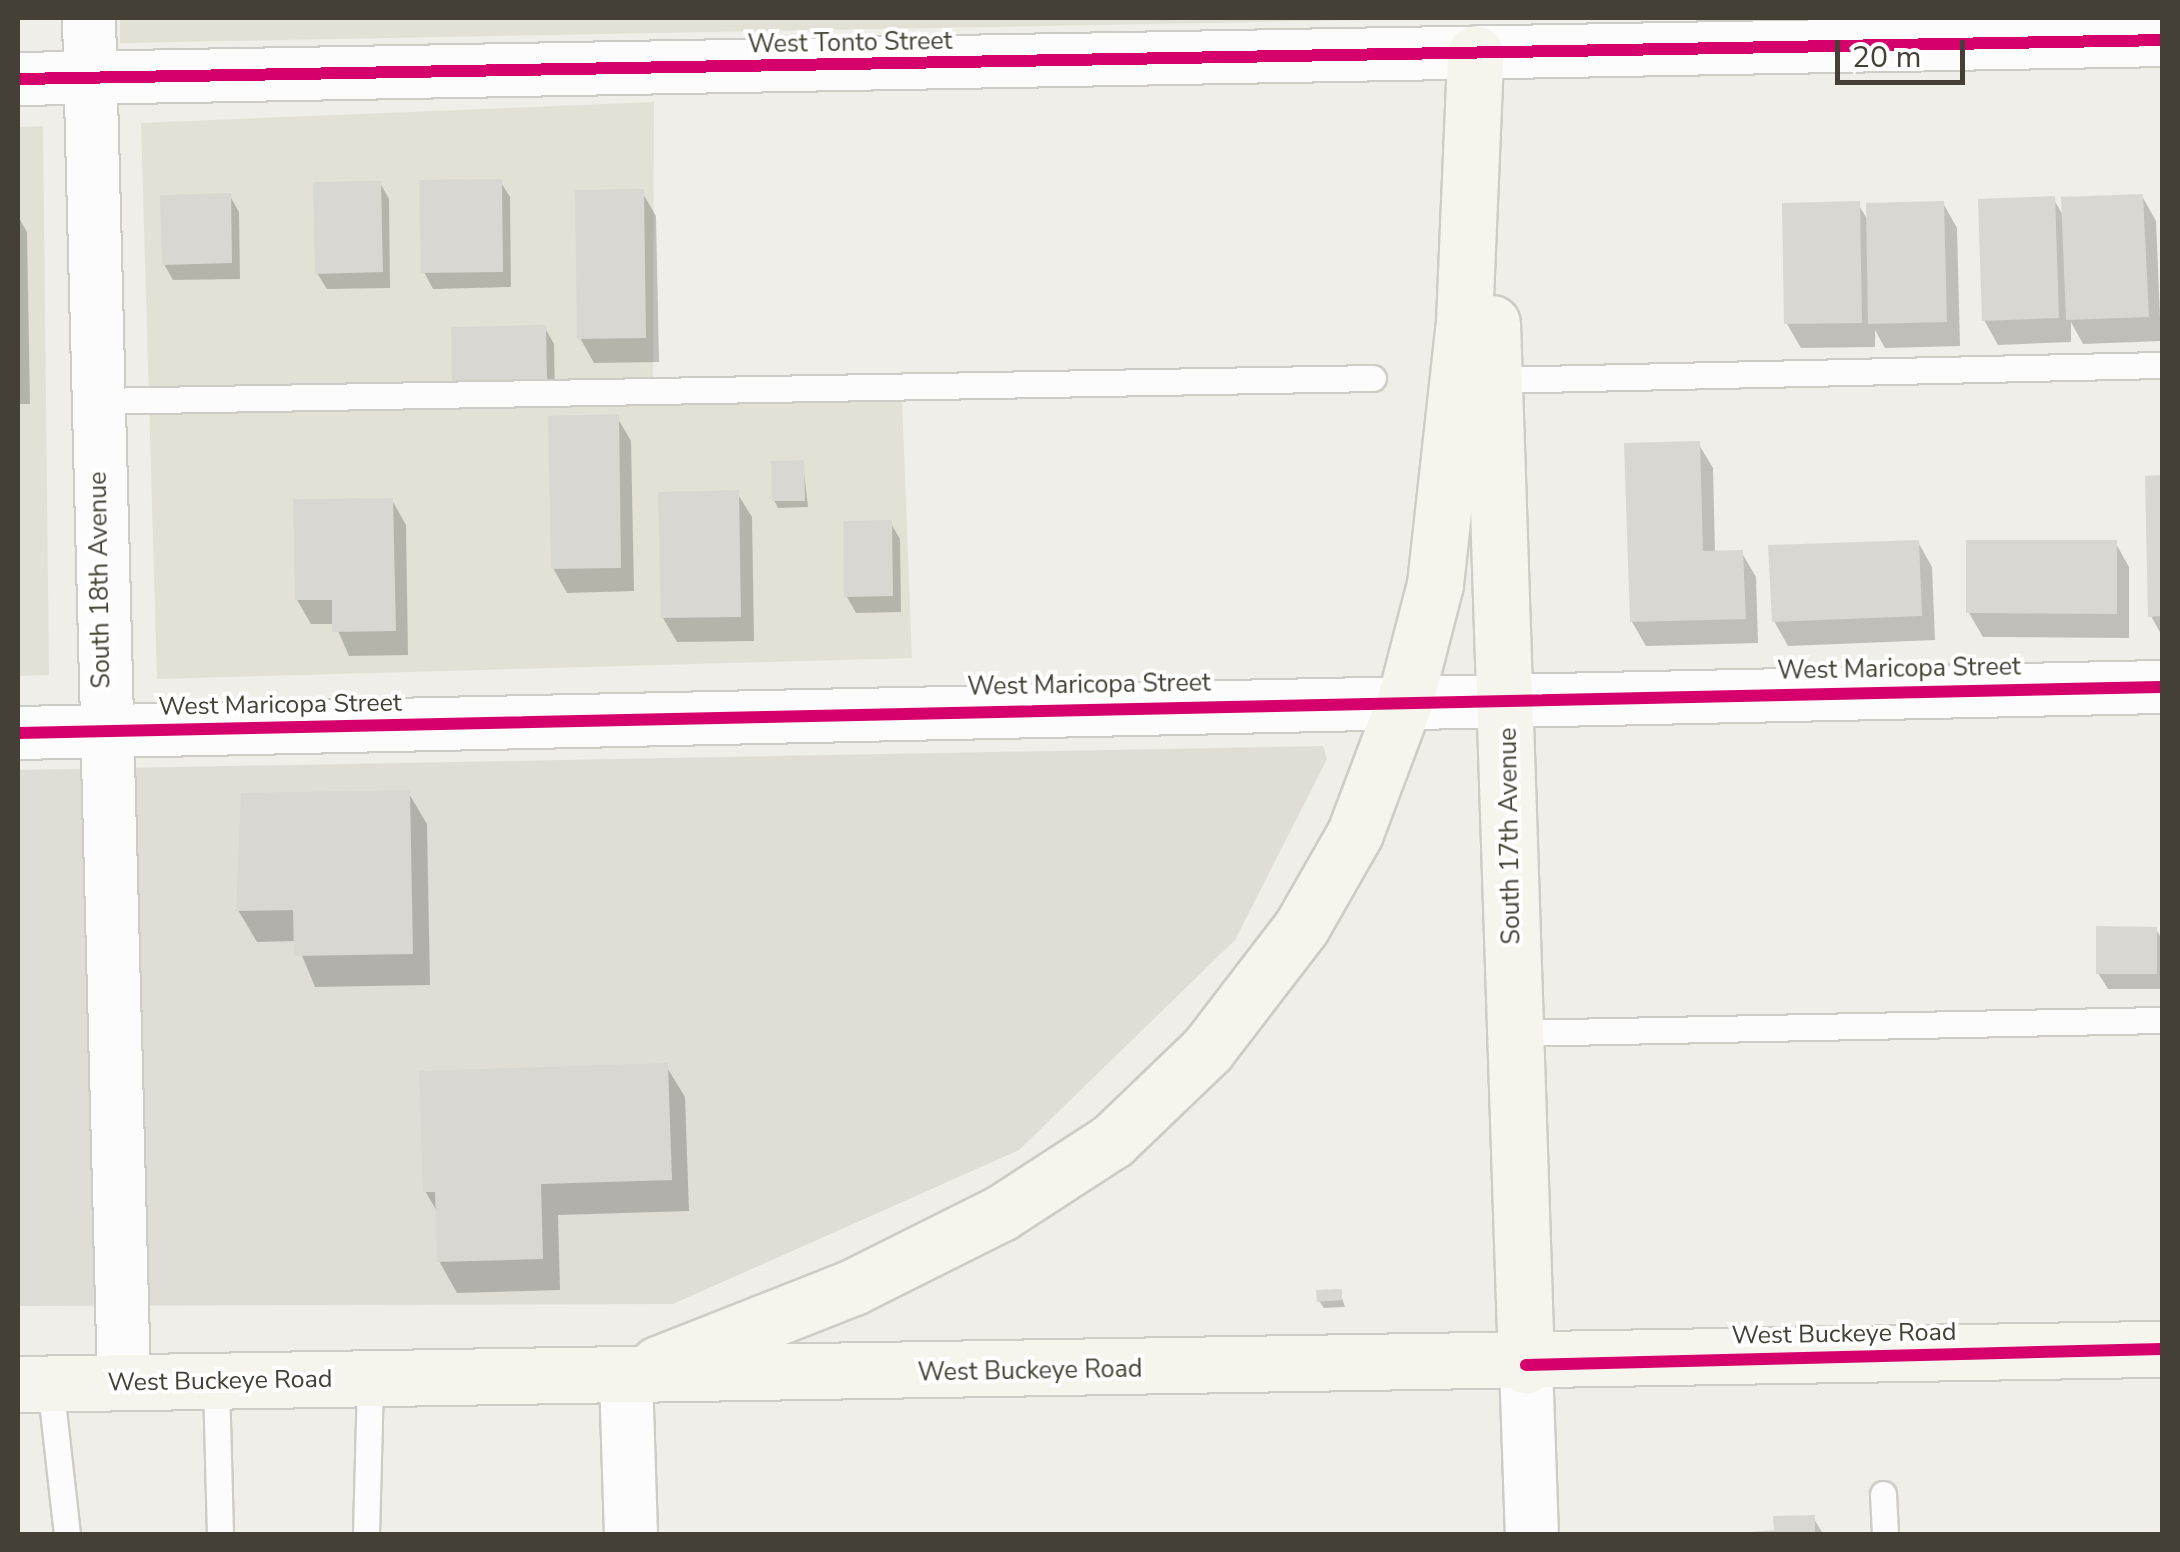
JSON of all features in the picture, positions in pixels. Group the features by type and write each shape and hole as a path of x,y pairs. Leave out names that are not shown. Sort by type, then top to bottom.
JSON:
{"main road":[{"name":"South 17th Avenue","path":"1474,35 1495,380 1508,698 1514,1033 1526,1364"},
{"path":"626,1376 853,1288 1001,1213 1112,1141 1208,1050 1302,926 1355,833 1406,700 1434,584 1453,438 1474,35"},
{"name":"West Buckeye Road","path":"34,1384 1526,1364 2162,1349"}],"street":[{"name":"South 18th Avenue","path":"89,18 103,731 124,1382"},
{"name":"West Tonto Street","path":"18,79 1474,35 2162,40"},
{"name":"West Maricopa Street","path":"18,733 1406,700 2162,687"},
{"name":"South 17th Avenue","path":"1526,1364 1532,1534"},
{"path":"626,1376 631,1534"}],"lane":[{"path":"1495,380 2162,365"},
{"path":"97,401 1373,378"},
{"path":"1514,1033 2162,1020"},
{"path":"366,1534 370,1379"},
{"path":"216,1382 220,1534"},
{"path":"34,1384 67,1534"},
{"path":"1883,1494 1885,1534"}],"shaded area":[{"path":"120,18 1417,18 1417,19 120,43"},
{"path":"654,102 653,405 902,400 912,658 157,679 141,123"},
{"path":"43,126 49,675 18,676 18,127"},
{"path":"1323,746 1327,759 1235,940 1019,1150 673,1304 18,1306 18,770"}],"building":[{"path":"502,179 503,272 421,273 419,180"},
{"path":"381,181 383,272 315,274 313,182"},
{"path":"644,189 646,338 577,339 575,190"},
{"path":"231,193 232,263 162,265 160,195"},
{"path":"2143,194 2149,317 2066,320 2061,197"},
{"path":"2055,196 2059,318 1982,321 1978,199"},
{"path":"1860,201 1862,323 1784,324 1782,203"},
{"path":"1944,201 1947,322 1868,324 1866,203"},
{"path":"546,325 547,382 452,384 451,327"},
{"path":"619,414 621,568 551,569 548,416"},
{"path":"1700,441 1703,551 1743,550 1746,619 1630,622 1624,443"},
{"path":"804,460 805,501 772,501 771,461"},
{"path":"2162,475 2162,616 2148,617 2145,476"},
{"path":"739,490 741,617 661,618 658,492"},
{"path":"393,498 396,631 332,632 332,600 295,600 293,499"},
{"path":"892,520 893,596 844,597 843,521"},
{"path":"1919,540 1922,616 1772,622 1768,545"},
{"path":"1966,540 2117,540 2117,614 1966,613"},
{"path":"410,790 413,954 294,956 293,910 236,911 241,793"},
{"path":"2096,926 2157,927 2157,974 2096,974"},
{"path":"668,1063 672,1180 541,1184 543,1259 437,1262 435,1192 423,1192 419,1071"},
{"path":"1342,1289 1342,1300 1317,1302 1316,1290"},
{"path":"1815,1515 1815,1534 1730,1534 1774,1530 1773,1516"}],"cycle path":[{"path":"18,79 2162,40"},
{"path":"18,733 2162,687"},
{"path":"1526,1365 2162,1349"}]}
